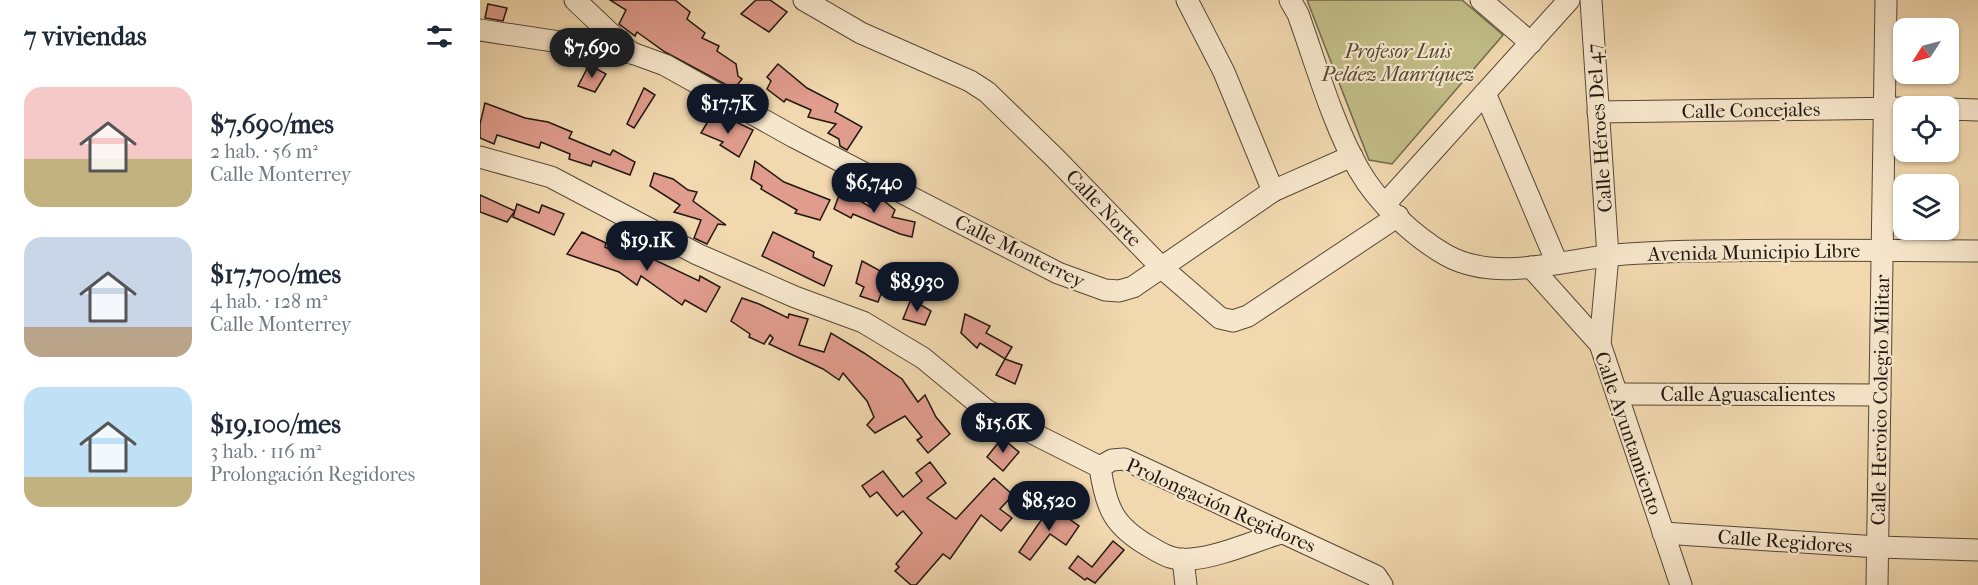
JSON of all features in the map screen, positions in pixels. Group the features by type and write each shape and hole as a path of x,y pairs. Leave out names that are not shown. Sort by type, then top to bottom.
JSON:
{"street":[{"path":"575,0 632,53"},
{"name":"Calle Norte","path":"804,0 861,33 970,81 987,92 1161,267 1220,318 1233,321 1248,316 1392,210 1485,93 1569,0"},
{"path":"1187,0 1224,72 1273,191"},
{"name":"Avenida Municipio Libre","path":"1290,0 1298,14 1359,170 1392,210 1447,255 1473,265 1498,268 1531,267 1608,255 1665,252 1978,251"},
{"path":"1481,0 1531,43"},
{"name":"Calle Héroes Del 47","path":"1591,0 1608,255 1600,344"},
{"name":"Calle Heroico Colegio Militar","path":"1886,0 1893,96"},
{"name":"Calle Monterrey","path":"480,30 632,53 664,64 794,136 1058,273 1105,290 1119,291 1133,286 1273,191 1352,156"},
{"path":"1485,93 1557,263"},
{"name":"Calle Concejales","path":"1598,112 1893,108"},
{"path":"1959,109 1978,110"},
{"name":"Calle Heroico Colegio Militar","path":"1877,585 1882,250 1893,120"},
{"name":"Prolongación Regidores","path":"480,157 550,177 697,254 795,297 863,322 923,358 986,410 1100,467 1112,460 1124,459 1376,576 1382,585"},
{"name":"Calle Ayuntamiento","path":"1531,267 1600,344 1681,585"},
{"name":"Calle Aguascalientes","path":"1617,394 1880,395"},
{"path":"1100,467 1104,496 1114,517 1132,537 1169,558 1183,560 1208,556 1281,532"},
{"name":"Calle Regidores","path":"1664,533 1878,547 1978,550"},
{"path":"1183,560 1186,585"}],"green space":[{"name":"Profesor Luis Peláez Manríquez","path":"1307,0 1462,0 1503,35 1392,164 1369,160"}],"building":[{"path":"610,0 675,0 690,12 687,19 705,33 702,38 719,46 717,51 736,64 738,76 742,79 734,89 665,52 637,32 635,36 619,24 626,10"},
{"path":"756,0 770,0 787,12 769,32 741,14"},
{"path":"488,4 507,8 503,21 485,18"},
{"path":"778,64 807,88 838,104 835,112 862,127 847,150 840,146 839,139 828,133 836,124 808,117 811,110 786,99 784,102 767,89 771,81 767,77"},
{"path":"589,65 606,74 595,92 578,86"},
{"path":"644,88 655,95 634,128 627,124"},
{"path":"485,103 525,118 548,122 572,132 569,138 610,155 613,150 635,162 630,175 593,161 591,166 569,159 570,154 541,142 539,148 497,135 494,144 480,138 480,124"},
{"path":"713,113 731,129 736,122 753,130 739,157 720,145 723,142 701,133"},
{"path":"755,161 784,182 830,200 820,220 795,213 797,210 761,189 762,186 751,179"},
{"path":"654,173 673,179 688,190 697,192 693,201 726,225 718,224 707,244 694,238 701,220 674,212 680,205 650,186"},
{"path":"841,190 872,208 877,195 895,210 892,217 915,222 912,237 853,214 851,218 834,209"},
{"path":"480,195 515,211 507,222 480,212"},
{"path":"517,204 539,213 542,205 564,214 554,235 513,217"},
{"path":"582,232 606,243 605,247 629,259 636,251 699,281 700,276 720,287 706,312 685,300 682,305 641,276 637,285 619,272 567,254"},
{"path":"773,232 814,252 813,257 832,266 824,286 762,256"},
{"path":"862,261 888,275 878,302 860,296 864,287 856,283"},
{"path":"742,298 788,318 789,314 808,319 799,345 824,352 831,333 864,353 902,379 918,402 925,395 936,417 950,434 928,453 917,440 922,437 905,416 875,433 867,425 874,417 867,401 843,373 839,380 823,369 769,344 773,338 770,335 764,344 749,337 750,334 731,321"},
{"path":"911,299 931,311 925,325 903,319"},
{"path":"965,314 990,326 986,333 1012,347 1005,359 980,343 977,348 961,333"},
{"path":"1005,359 1022,365 1015,384 996,375"},
{"path":"1002,438 1019,452 1003,471 987,457"},
{"path":"930,462 946,483 927,498 956,519 994,478 1013,495 1000,509 1012,518 1001,531 981,515 950,559 943,554 916,585 911,585 895,571 899,567 896,564 922,533 903,511 897,516 877,492 870,497 862,486 883,471 903,497 922,481 916,473"},
{"path":"1051,506 1079,526 1066,545 1050,534 1030,560 1019,552"},
{"path":"1113,541 1124,550 1095,583 1087,578 1085,580 1069,568 1078,556 1092,567"}]}
